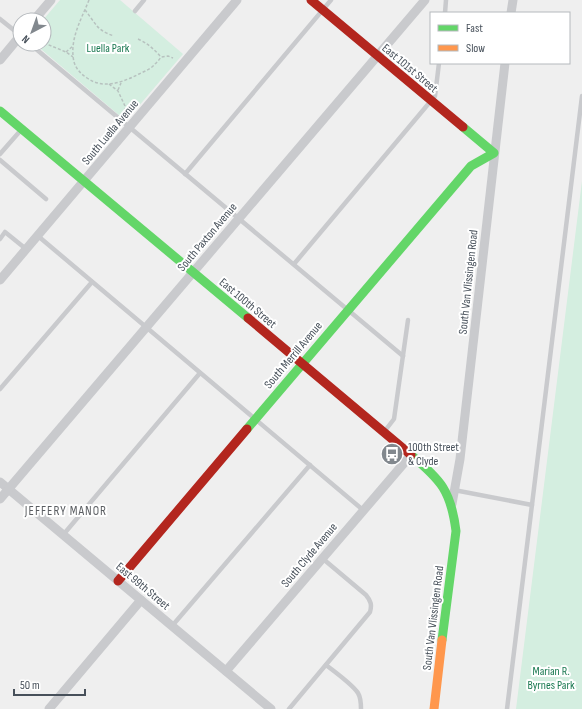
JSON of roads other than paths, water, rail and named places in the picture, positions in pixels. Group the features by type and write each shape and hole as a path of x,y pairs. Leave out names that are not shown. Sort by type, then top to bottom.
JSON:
{"street":[{"path":"41,12 51,0"},
{"name":"South Luella Avenue","path":"0,280 237,0"},
{"name":"East 101st Street","path":"311,0 494,153"},
{"name":"South Paxton Avenue","path":"0,499 425,0"},
{"path":"511,12 513,0"},
{"path":"0,60 12,46"},
{"name":"South Van Vlissingen Road","path":"452,504 460,459 505,64"},
{"name":"East 100th Street","path":"0,111 427,469 446,491 452,504 456,531"},
{"name":"South Merrill Avenue","path":"118,581 471,166 494,153"},
{"name":"South Clyde Avenue","path":"226,671 411,455"},
{"name":"East 99th Street","path":"0,482 271,709"},
{"name":"South Van Vlissingen Road","path":"434,709 456,531"},
{"path":"50,709 141,600"}],"lane":[{"path":"135,11 144,0"},
{"path":"185,174 331,0"},
{"path":"445,12 446,0"},
{"path":"0,19 12,29"},
{"path":"40,52 403,356"},
{"path":"294,264 435,96 439,64"},
{"path":"507,709 582,96"},
{"path":"0,154 22,129"},
{"path":"0,160 46,200"},
{"path":"0,239 6,232 26,249"},
{"path":"38,236 363,510"},
{"path":"0,389 92,282"},
{"path":"384,432 394,419 408,320"},
{"path":"62,535 200,373"},
{"path":"172,626 310,465"},
{"path":"454,490 532,505"},
{"path":"289,709 370,612 372,607 366,595 322,558"},
{"path":"326,665 358,693 361,709"}],"place":[{"name":"100th Street & Clyde","path":"392,454"}],"district":[{"name":"JEFFERY MANOR","path":"66,510"}],"park label":[{"name":"Luella Park","path":"108,48"},
{"name":"Marian R. Byrnes Park","path":"551,678"}]}
